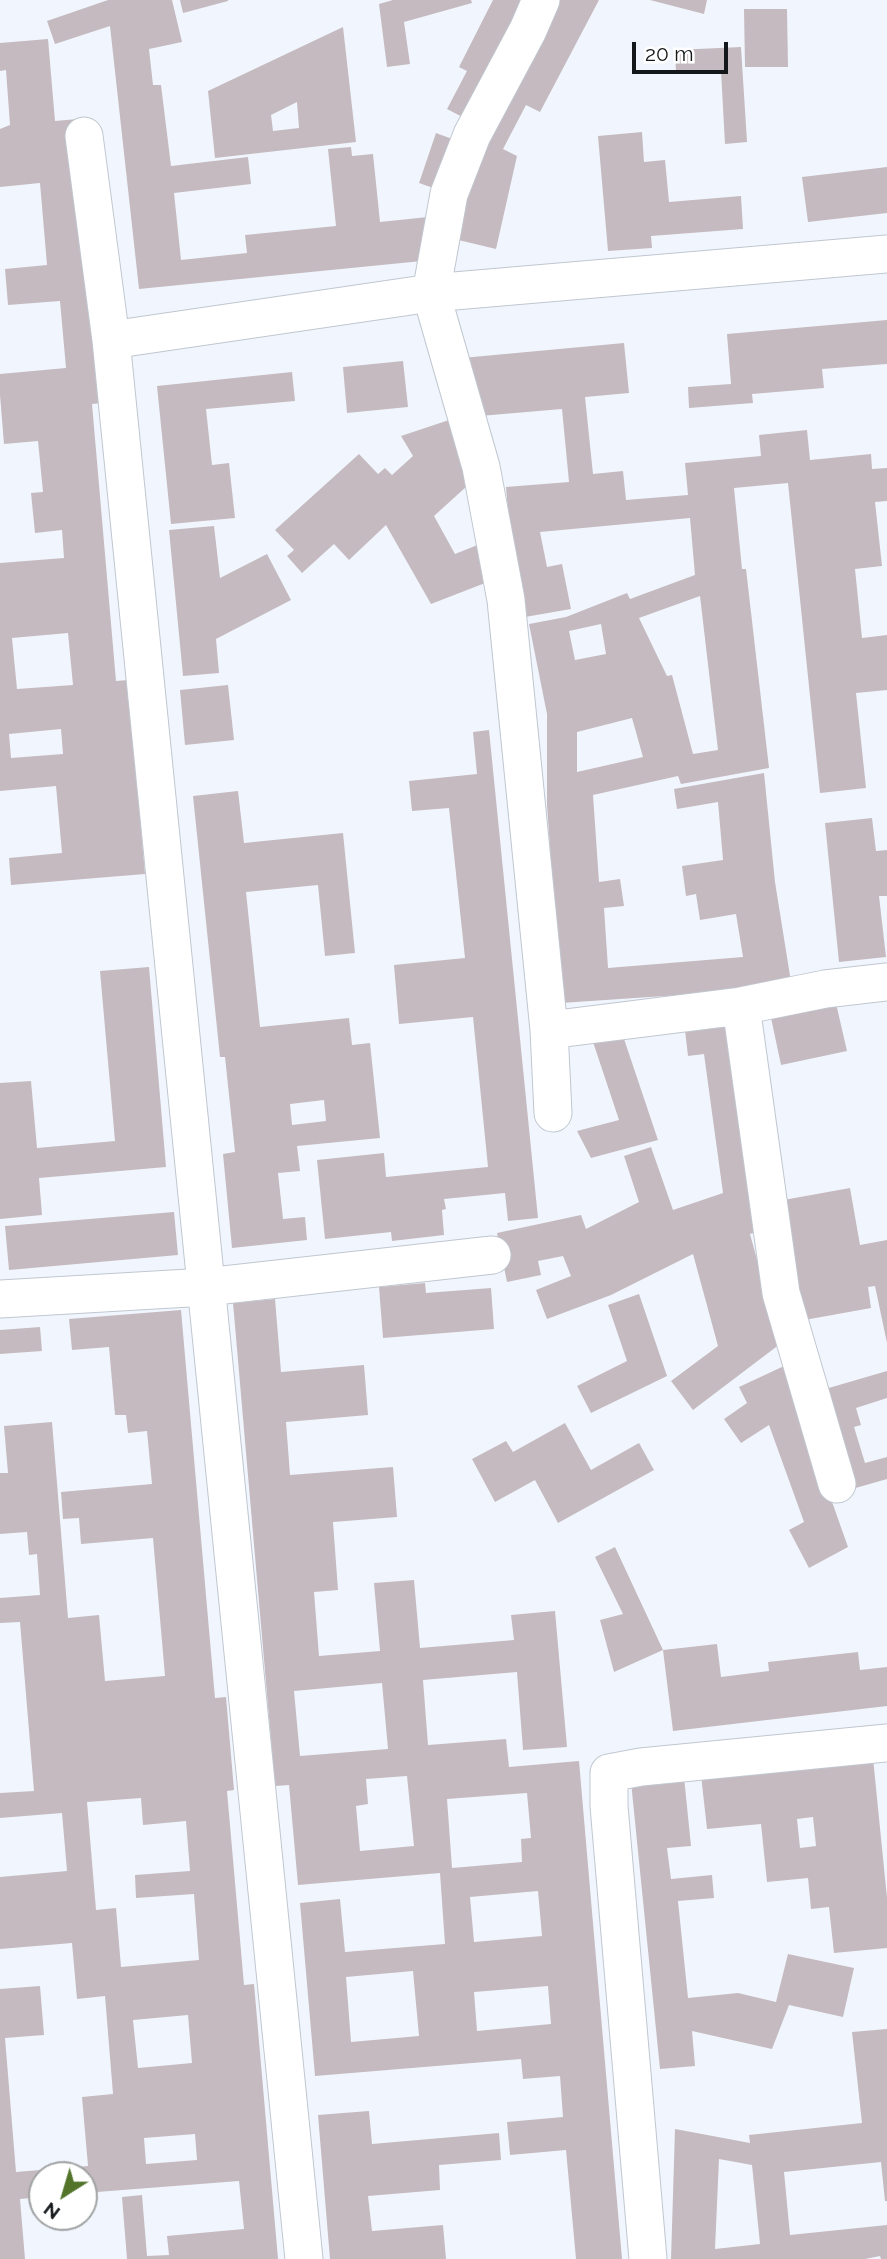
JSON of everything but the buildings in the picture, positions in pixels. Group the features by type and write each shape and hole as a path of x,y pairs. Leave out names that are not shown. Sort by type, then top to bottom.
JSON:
{"street":[{"path":"541,0 472,135 449,194 431,293 481,467 506,600 548,1030 553,1113"},
{"path":"84,136 111,340 304,2259"},
{"path":"111,340 431,293 887,254"},
{"path":"548,1030 741,1006 825,989 887,982"},
{"path":"741,1006 780,1293 837,1483"},
{"path":"0,1299 206,1287 492,1255"},
{"path":"648,2259 610,1820 609,1773 641,1767 887,1742"}]}
